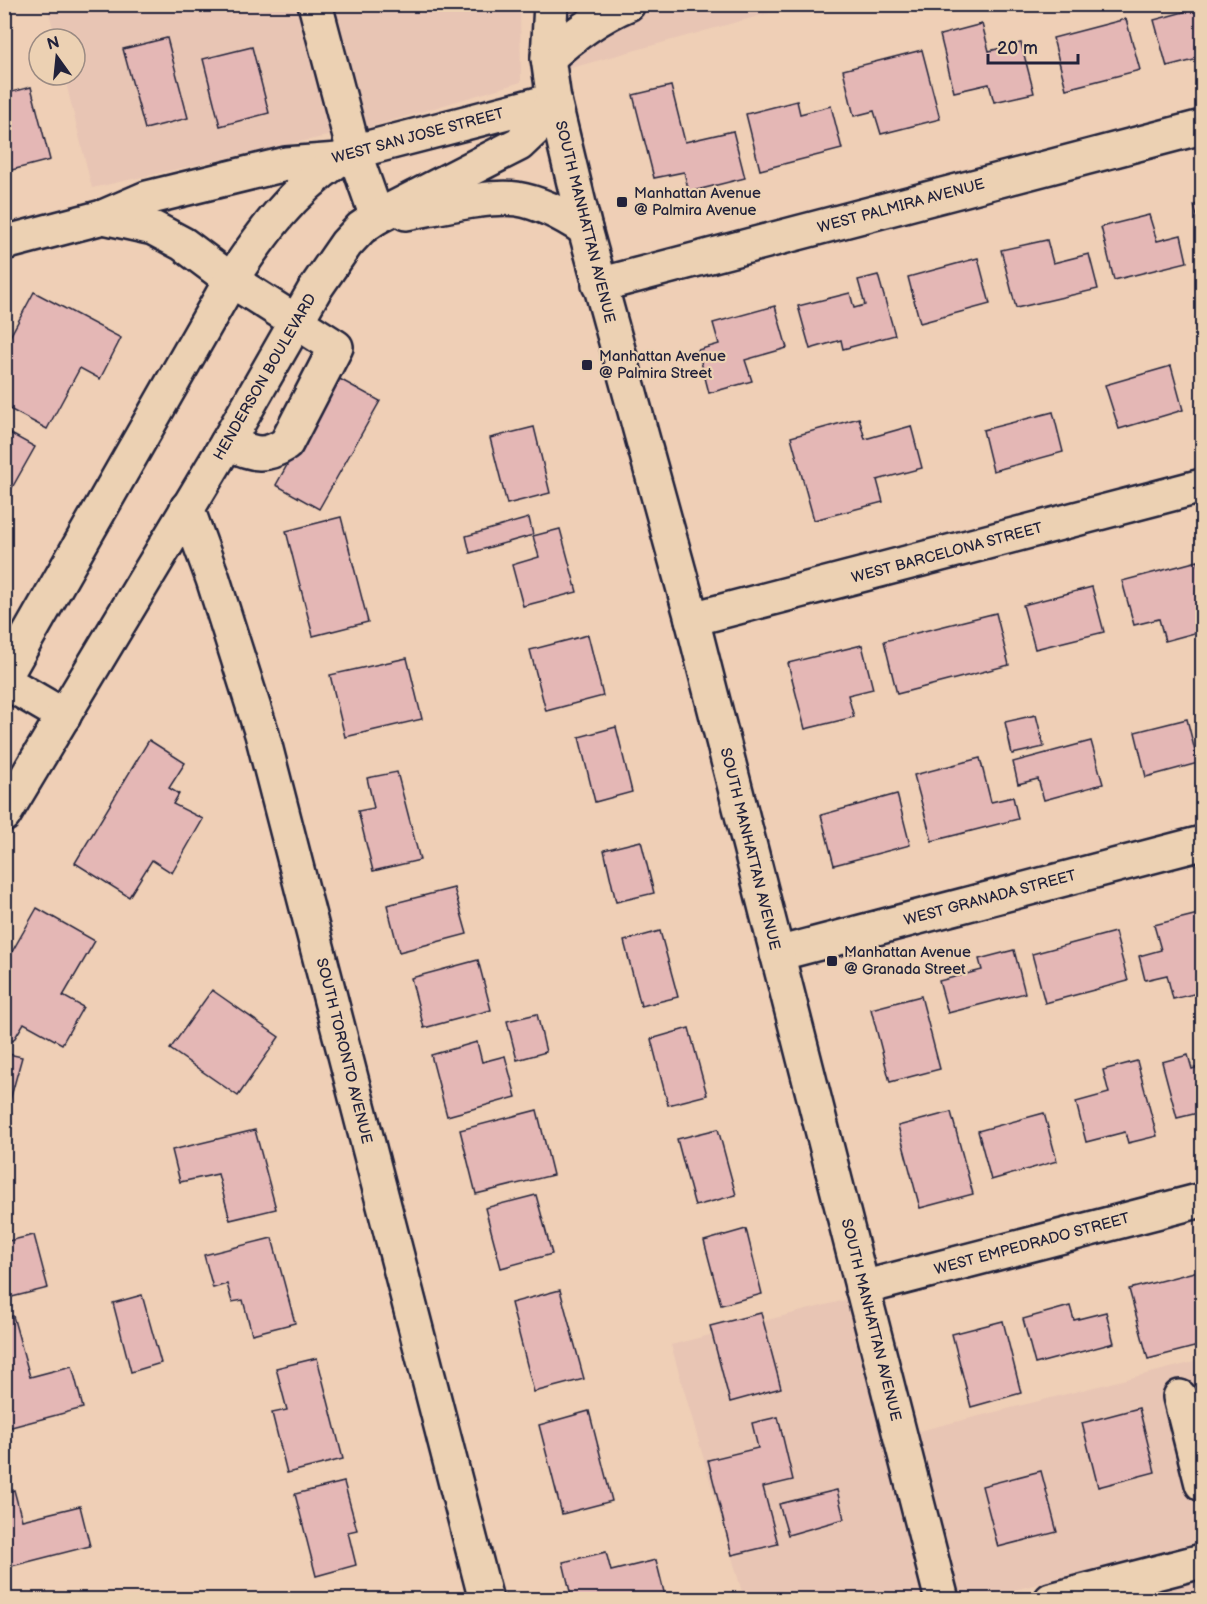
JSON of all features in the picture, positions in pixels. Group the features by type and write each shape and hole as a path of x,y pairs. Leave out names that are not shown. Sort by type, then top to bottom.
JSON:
{"street":[{"path":"315,4 346,156 377,217 478,201 515,199 541,205 585,228"},
{"path":"550,4 548,58 554,100"},
{"path":"548,58 581,30 608,13 628,4"},
{"name":"WEST SAN JOSE STREET","path":"4,243 103,217 147,198 275,167 346,156 554,100"},
{"name":"HENDERSON BOULEVARD","path":"4,815 227,443 315,290 346,244 361,228 377,217 519,144 539,125 554,100"},
{"name":"SOUTH MANHATTAN AVENUE","path":"554,100 599,285 692,619 942,1599"},
{"name":"WEST PALMIRA AVENUE","path":"599,285 1203,127"},
{"path":"64,716 4,679 231,280 254,245 292,198 316,176 346,156"},
{"path":"103,217 153,228 183,244 231,280 336,347 286,444 271,453 250,452 227,443"},
{"name":"WEST BARCELONA STREET","path":"692,619 1203,486"},
{"name":"SOUTH TORONTO AVENUE","path":"188,508 262,734 486,1599"},
{"name":"WEST GRANADA STREET","path":"777,954 1203,843"},
{"name":"WEST EMPEDRADO STREET","path":"862,1288 1203,1200"},
{"path":"1180,1397 1203,1484"},
{"path":"1051,1599 1203,1562"}],"shaded area":[{"path":"47,5 301,5 336,134 92,188 67,87 87,87 87,27 53,27"},
{"path":"333,5 520,5 521,82 367,128"},
{"path":"552,5 798,5 553,73"},
{"path":"849,1299 926,1599 744,1599 671,1345"},
{"path":"1202,1360 1202,1543 978,1599 958,1599 915,1432"},
{"path":"1202,1579 1202,1599 1122,1599"}],"building":[{"path":"1202,7 1202,58 1167,67 1154,20"},
{"path":"1126,19 1140,70 1066,89 1053,38"},
{"path":"982,24 989,51 1021,43 1034,93 994,102 989,84 954,92 940,35"},
{"path":"167,38 188,118 145,129 123,49"},
{"path":"252,47 269,113 220,126 203,59"},
{"path":"922,50 940,119 881,134 874,111 854,116 843,70"},
{"path":"671,86 685,142 733,131 745,178 689,192 684,172 654,178 633,95"},
{"path":"31,87 50,160 4,172 4,94"},
{"path":"797,101 800,114 831,106 842,149 760,170 746,114"},
{"path":"1202,203 1202,237 1194,205"},
{"path":"1149,215 1157,241 1181,235 1187,262 1114,280 1101,227"},
{"path":"1047,240 1053,263 1089,254 1098,289 1016,308 1001,250"},
{"path":"978,258 990,304 920,323 908,277"},
{"path":"878,275 895,335 843,349 841,340 810,349 798,306 850,293 854,308 865,305 858,280"},
{"path":"34,292 121,338 100,379 80,368 47,429 4,406 4,348"},
{"path":"775,306 787,348 745,360 752,381 709,393 698,350 719,344 713,323"},
{"path":"1171,366 1183,410 1119,429 1105,385"},
{"path":"336,377 380,401 319,509 276,485"},
{"path":"1053,412 1063,452 993,471 983,430"},
{"path":"859,418 865,439 911,426 922,468 877,480 883,502 814,520 791,437"},
{"path":"534,427 550,493 507,504 490,438"},
{"path":"4,430 35,447 4,502"},
{"path":"341,517 368,622 313,636 286,531"},
{"path":"529,518 533,535 470,553 466,536"},
{"path":"560,529 577,592 523,606 512,565 539,557 533,536"},
{"path":"1198,561 1202,578 1202,631 1165,641 1159,619 1134,625 1122,581"},
{"path":"1092,587 1104,632 1035,649 1023,605"},
{"path":"996,613 1009,665 897,694 884,641"},
{"path":"588,635 603,696 546,711 530,650"},
{"path":"862,645 873,689 848,695 854,717 805,729 788,663"},
{"path":"407,658 422,719 345,737 330,675"},
{"path":"1036,715 1044,747 1012,754 1005,722"},
{"path":"1187,719 1198,763 1146,777 1135,732"},
{"path":"616,727 632,792 595,802 579,737"},
{"path":"149,740 185,763 169,788 179,794 173,804 203,819 172,873 152,860 129,897 75,863"},
{"path":"1091,741 1103,784 1044,800 1038,779 1018,784 1013,762"},
{"path":"980,758 991,802 1013,797 1018,819 932,841 914,775"},
{"path":"397,772 420,860 373,871 358,811 374,808 367,778"},
{"path":"897,794 910,845 834,865 821,815"},
{"path":"641,841 654,893 616,902 604,850"},
{"path":"454,888 467,934 399,952 387,905"},
{"path":"37,908 95,941 63,996 83,1007 62,1044 24,1023 13,1041 4,1037 4,966"},
{"path":"1202,913 1202,992 1173,999 1167,975 1145,980 1139,956 1161,950 1154,925"},
{"path":"660,931 678,997 641,1006 624,941"},
{"path":"1115,932 1128,981 1045,1003 1032,954"},
{"path":"1014,950 1025,993 948,1013 939,981 982,970 979,959"},
{"path":"478,960 491,1010 424,1028 411,978"},
{"path":"212,990 279,1037 238,1096 170,1049"},
{"path":"921,996 940,1069 890,1082 871,1009"},
{"path":"537,1014 546,1052 517,1060 507,1021"},
{"path":"689,1028 707,1095 668,1105 651,1039"},
{"path":"477,1042 482,1062 505,1056 516,1097 447,1116 431,1055"},
{"path":"4,1053 22,1057 4,1122"},
{"path":"1188,1055 1192,1069 1202,1066 1202,1112 1177,1118 1162,1062"},
{"path":"1137,1061 1157,1136 1128,1143 1125,1132 1086,1142 1076,1102 1109,1093 1103,1070"},
{"path":"537,1110 553,1175 476,1194 460,1130"},
{"path":"951,1112 973,1194 920,1208 898,1126"},
{"path":"1044,1113 1057,1161 991,1180 978,1131"},
{"path":"718,1129 736,1195 695,1206 677,1139"},
{"path":"255,1130 276,1209 230,1220 218,1174 180,1182 172,1150"},
{"path":"536,1195 552,1254 501,1268 485,1208"},
{"path":"746,1229 762,1294 721,1305 704,1241"},
{"path":"34,1235 48,1288 4,1299 4,1242"},
{"path":"272,1238 295,1323 252,1334 243,1300 232,1302 227,1284 213,1288 204,1255"},
{"path":"1202,1270 1202,1345 1148,1359 1129,1289"},
{"path":"560,1290 584,1379 534,1392 511,1303"},
{"path":"142,1295 161,1363 131,1372 113,1303"},
{"path":"1070,1306 1074,1320 1106,1312 1114,1343 1035,1364 1023,1319"},
{"path":"761,1313 781,1388 730,1402 710,1326"},
{"path":"13,1316 30,1377 72,1366 83,1408 4,1429 4,1318"},
{"path":"1003,1321 1021,1393 971,1407 952,1334"},
{"path":"317,1358 343,1459 287,1473 272,1413 287,1410 276,1368"},
{"path":"1139,1408 1155,1472 1098,1487 1082,1423"},
{"path":"589,1411 612,1501 562,1514 539,1425"},
{"path":"778,1417 793,1480 763,1487 778,1544 732,1555 708,1460 758,1448 752,1423"},
{"path":"1041,1471 1057,1532 998,1547 982,1486"},
{"path":"344,1482 357,1530 348,1532 356,1565 316,1576 295,1494"},
{"path":"14,1490 22,1520 80,1506 90,1546 4,1568 4,1493"},
{"path":"837,1490 844,1519 788,1535 779,1504"},
{"path":"606,1552 611,1571 656,1560 666,1600 596,1600 595,1597 572,1600 563,1562"}],"place":[{"name":"Manhattan Avenue @ Palmira Avenue","path":"622,202"},
{"name":"Manhattan Avenue @ Palmira Street","path":"587,365"},
{"name":"Manhattan Avenue @ Granada Street","path":"832,961"}]}
